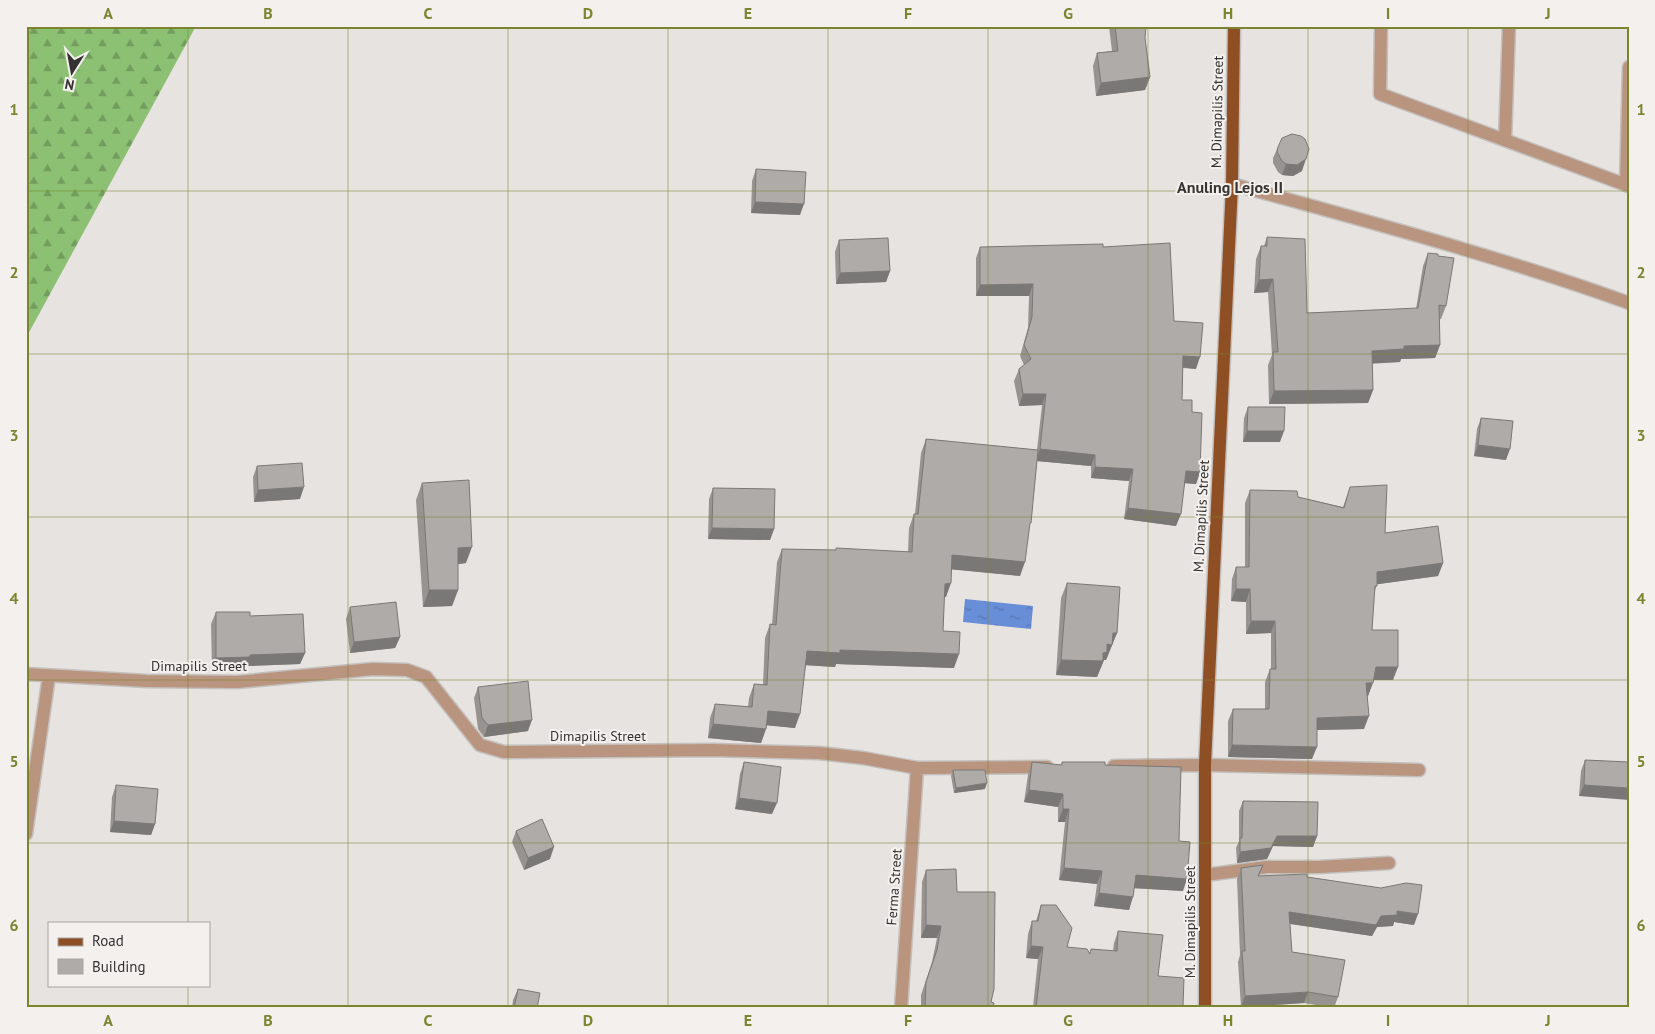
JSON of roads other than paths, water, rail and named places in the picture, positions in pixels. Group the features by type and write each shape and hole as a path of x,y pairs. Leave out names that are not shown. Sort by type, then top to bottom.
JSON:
{"main road":[{"name":"M. Dimapilis Street","path":"1205,1008 1205,765 1232,184 1234,26"}],"street":[{"path":"1381,26 1380,94 1628,186 1629,67"},
{"path":"1505,140 1509,26"},
{"path":"1232,184 1424,238 1576,284 1629,303"},
{"name":"Dimapilis Street","path":"26,674 147,681 237,682 373,669 407,670 426,677 480,745 504,752 712,750 819,753 863,758 917,768 1056,766"},
{"path":"26,834 48,676"},
{"path":"1106,766 1205,765 1419,770"},
{"name":"Ferma Street","path":"901,1008 917,768"},
{"path":"1205,875 1267,867 1319,867 1389,863"}],"water":[{"path":"965,599 1033,606 1031,629 963,622"}],"district":[{"name":"Anuling Lejos II","path":"1230,187"}]}
